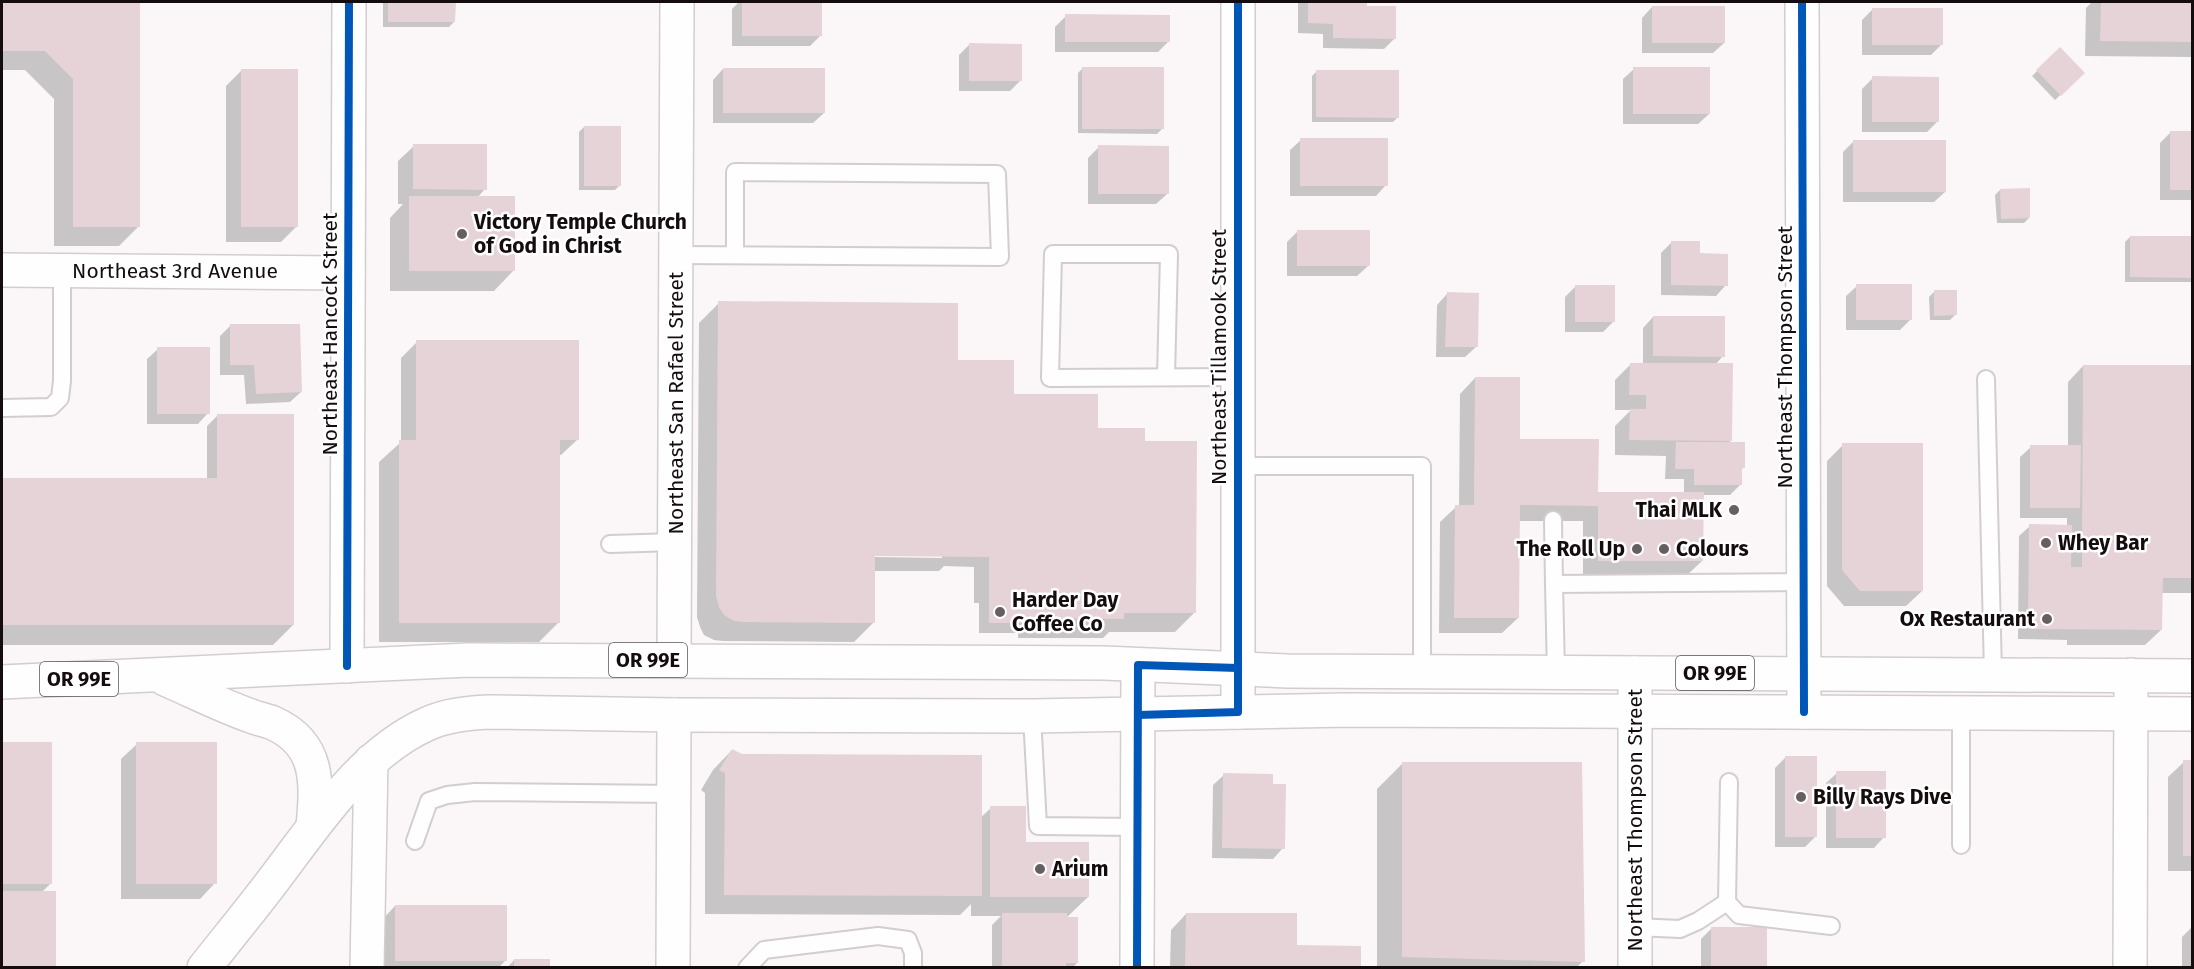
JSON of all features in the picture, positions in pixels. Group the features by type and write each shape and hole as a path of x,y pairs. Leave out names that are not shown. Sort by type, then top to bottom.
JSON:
{"main road":[{"name":"Northeast Hancock Street","path":"347,666 349,2"},
{"name":"Northeast San Rafael Street","path":"674,660 677,2"},
{"name":"Northeast Tillamook Street","path":"1238,2 1238,712"},
{"name":"Northeast Thompson Street","path":"1802,2 1804,712"},
{"name":"Northeast 3rd Avenue","path":"2,270 348,273"},
{"name":"OR 99E","path":"2,682 468,660 1138,665 1556,673 2193,675"},
{"path":"1137,968 1138,665"},
{"name":"Northeast Thompson Street","path":"1635,673 1635,968"},
{"path":"157,675 251,717 273,723 300,742 308,753 316,782 313,826"},
{"path":"2130,968 2131,675"},
{"name":"OR 99E","path":"204,968 313,826 371,761 406,735 428,723 461,714 489,712 1032,716 1346,710 2193,714"},
{"path":"673,968 674,715"},
{"path":"367,968 371,761"}],"lane":[{"path":"676,255 1000,257 997,174 735,172 735,255"},
{"path":"1166,377 1169,254 1053,254 1050,378 1166,377 1237,376"},
{"path":"2,408 51,407 60,398 62,271"},
{"path":"1986,379 1993,674"},
{"path":"1237,466 1422,466 1422,671"},
{"path":"1553,520 1556,673"},
{"path":"610,544 675,542"},
{"path":"1554,584 1804,582"},
{"path":"1961,713 1961,844"},
{"path":"1032,716 1038,826 1138,826"},
{"path":"1729,782 1727,902 1739,915 1831,926"},
{"path":"415,841 429,801 447,795 475,792 674,794"},
{"path":"1635,927 1680,929 1698,921 1727,902"},
{"path":"747,968 764,950 878,936 908,940 913,952 913,968"}],"building":[{"path":"2,2 140,2 140,227 73,227 73,79 45,51 2,51"},
{"path":"388,2 456,2 455,22 388,22"},
{"path":"742,2 822,2 822,36 742,36"},
{"path":"1308,2 1367,2 1367,6 1396,6 1396,39 1333,38 1333,24 1308,23"},
{"path":"2101,2 2192,2 2192,42 2100,41"},
{"path":"1652,6 1725,6 1725,43 1652,43"},
{"path":"1872,8 1943,8 1943,45 1872,45"},
{"path":"1065,14 1170,15 1170,42 1065,42"},
{"path":"969,43 1022,44 1022,81 969,81"},
{"path":"2060,47 2085,73 2061,96 2036,70"},
{"path":"1082,67 1164,67 1164,129 1082,129"},
{"path":"1633,67 1710,67 1710,114 1633,114"},
{"path":"723,68 825,68 825,113 723,113"},
{"path":"241,69 298,69 298,227 241,227"},
{"path":"1316,70 1399,70 1399,118 1316,117"},
{"path":"1872,76 1939,77 1939,122 1872,122"},
{"path":"584,126 621,126 621,186 584,186"},
{"path":"2170,131 2192,131 2192,190 2170,190"},
{"path":"1300,138 1388,138 1388,186 1300,186"},
{"path":"1853,140 1946,140 1946,192 1853,192"},
{"path":"413,144 487,144 487,190 413,189"},
{"path":"1098,145 1169,146 1169,194 1098,194"},
{"path":"2030,188 2030,218 2001,219 2000,189"},
{"name":"Victory Temple Church of God in Christ","path":"409,196 515,196 515,271 409,271"},
{"path":"1297,230 1370,230 1370,266 1297,266"},
{"path":"2130,236 2192,236 2192,278 2130,277"},
{"path":"1671,241 1700,241 1700,253 1728,254 1728,286 1671,285"},
{"path":"1856,284 1912,284 1912,320 1856,320"},
{"path":"1575,285 1615,285 1615,322 1575,322"},
{"path":"1934,290 1957,290 1957,315 1934,316"},
{"path":"1447,292 1479,293 1478,347 1445,347"},
{"path":"718,301 958,303 958,360 1014,360 1014,394 1098,394 1098,428 1145,428 1145,441 1197,441 1196,613 1124,613 1124,619 1037,618 1037,623 989,623 989,557 875,556 875,623 744,622 734,621 724,615 716,596"},
{"path":"1653,316 1725,316 1725,357 1653,356"},
{"path":"230,324 300,324 302,392 256,394 254,365 230,365"},
{"path":"416,340 579,340 579,440 560,440 560,623 399,623 399,440 416,440"},
{"path":"157,347 210,347 210,414 157,414"},
{"path":"1630,363 1733,363 1732,441 1629,440 1630,409 1646,409 1646,395 1629,395"},
{"path":"2083,365 2192,365 2192,578 2163,578 2162,630 2028,629 2029,524 2072,525 2071,567 2082,567"},
{"path":"1475,377 1520,377 1520,439 1599,439 1598,492 1704,492 1703,561 1598,561 1598,506 1520,505 1519,618 1454,618 1455,505 1474,505"},
{"path":"217,414 294,414 294,625 2,625 2,478 217,478"},
{"path":"1676,442 1745,442 1745,468 1742,468 1742,485 1694,485 1694,469 1675,469"},
{"path":"1842,443 1923,443 1923,591 1860,591 1842,570"},
{"path":"2030,445 2081,445 2080,508 2030,508"},
{"path":"2,742 52,742 52,884 2,884"},
{"path":"136,742 217,742 217,884 136,884"},
{"path":"732,749 742,754 982,755 982,896 724,895 725,773 719,770"},
{"name":"Billy Rays Dive","path":"1785,756 1817,756 1817,837 1785,837"},
{"path":"2183,760 2192,760 2192,856 2183,856"},
{"path":"1402,762 1582,762 1585,962 1402,957"},
{"path":"1836,771 1886,771 1886,838 1836,838"},
{"path":"1223,773 1273,774 1273,784 1286,784 1285,849 1222,848"},
{"name":"Arium","path":"990,806 1026,806 1026,842 1089,842 1089,897 990,897"},
{"path":"2,891 56,891 56,968 2,968"},
{"path":"395,905 507,905 507,961 395,961"},
{"path":"1002,913 1067,913 1067,917 1078,917 1078,963 1066,963 1066,966 1002,966"},
{"path":"1186,913 1297,913 1297,945 1361,946 1361,968 1185,968"},
{"path":"1711,927 1767,927 1767,968 1711,968"},
{"path":"514,959 550,959 550,968 514,968"}],"cycle path":[{"path":"347,666 349,2"},
{"path":"1138,715 1238,712 1238,2"},
{"path":"1802,2 1804,712"},
{"path":"1137,968 1138,665 1238,668"}],"place":[{"name":"Victory Temple Church of God in Christ","path":"462,234"},
{"name":"Thai MLK","path":"1734,510"},
{"name":"Whey Bar","path":"2046,543"},
{"name":"The Roll Up","path":"1637,549"},
{"name":"Colours","path":"1664,549"},
{"name":"Harder Day Coffee Co","path":"1000,612"},
{"name":"Ox Restaurant","path":"2047,619"},
{"name":"Billy Rays Dive","path":"1801,797"},
{"name":"Arium","path":"1040,869"}]}
